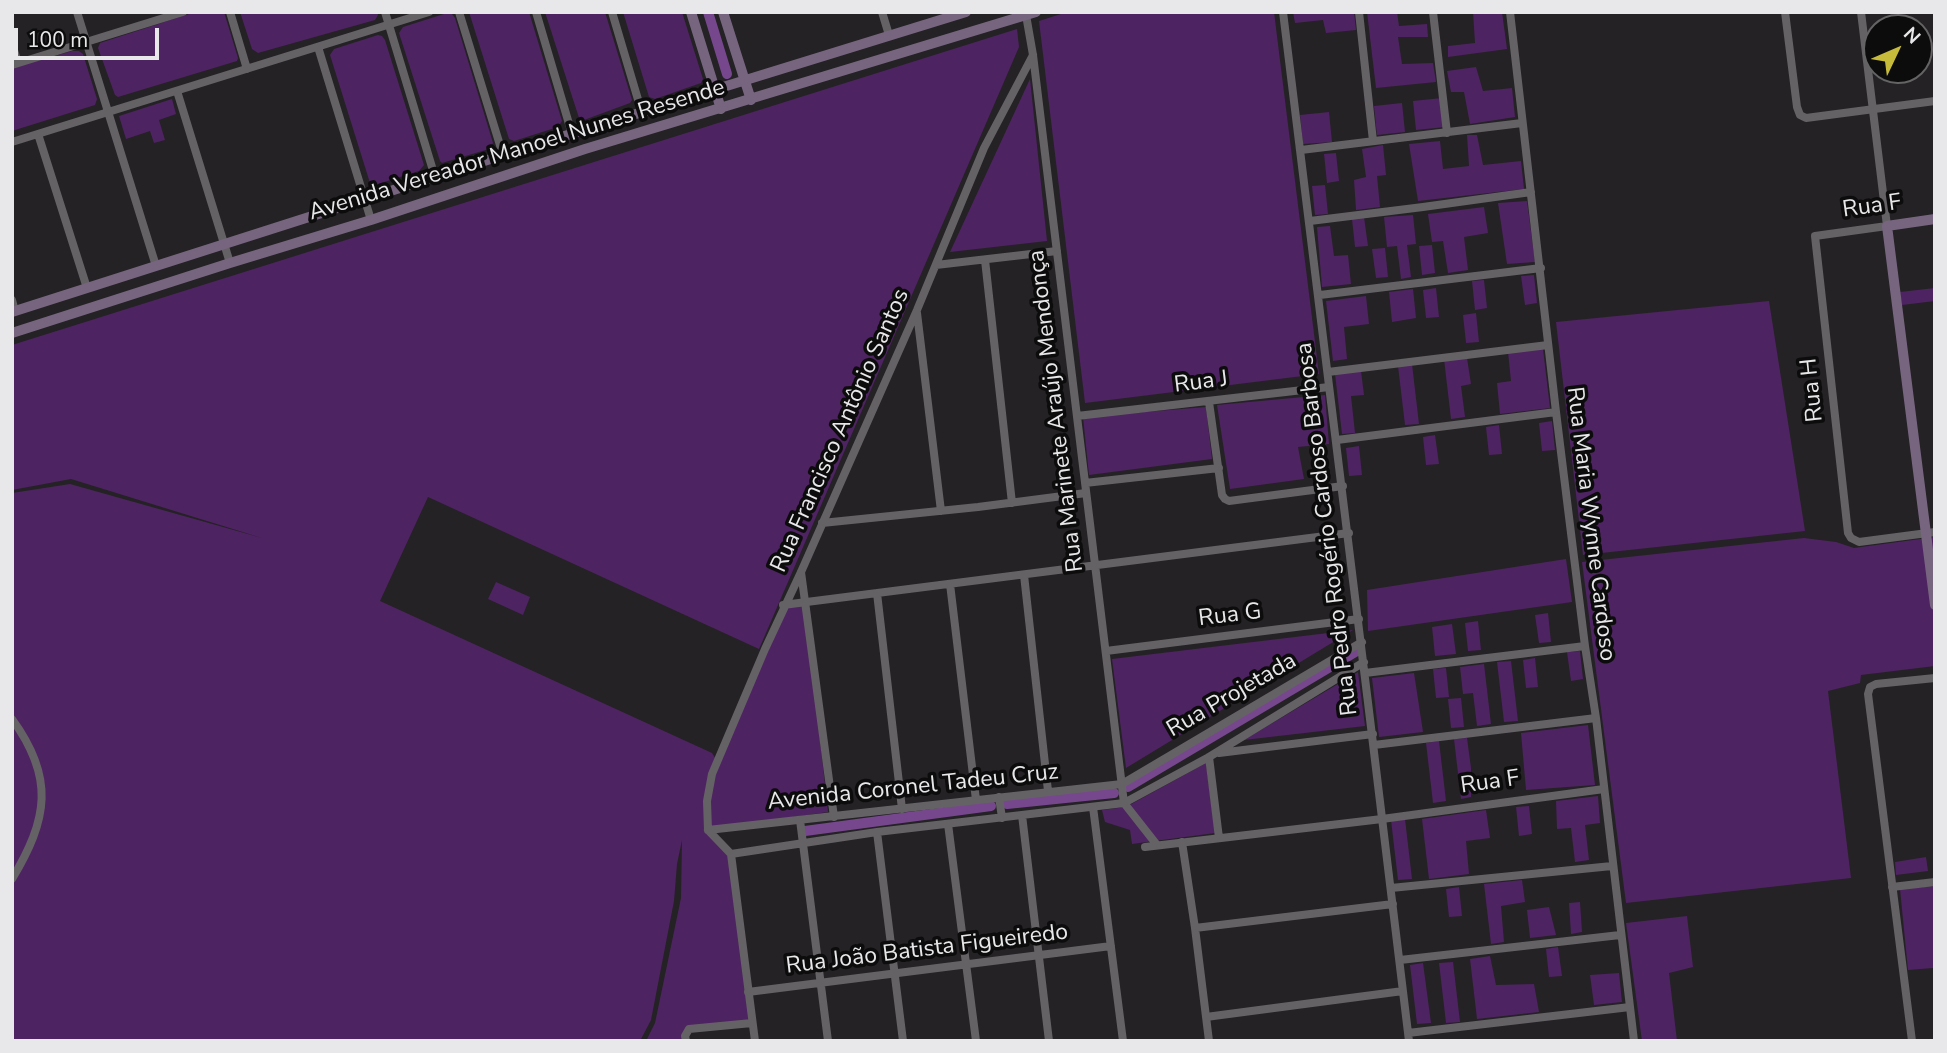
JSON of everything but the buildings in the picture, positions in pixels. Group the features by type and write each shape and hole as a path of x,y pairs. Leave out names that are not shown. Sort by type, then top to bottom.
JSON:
{"street":[{"path":"77,12 156,266"},
{"path":"12,44 15,64 87,43 154,17 183,12"},
{"path":"230,12 247,69"},
{"path":"385,12 435,177"},
{"path":"12,142 429,12"},
{"path":"459,12 503,155"},
{"path":"536,12 572,134"},
{"path":"612,12 642,113"},
{"path":"691,12 721,109"},
{"path":"723,12 751,100"},
{"path":"882,12 889,35"},
{"name":"Rua Pedro Rogério Cardoso Barbosa","path":"1283,12 1320,295 1408,1037"},
{"path":"1359,12 1373,141"},
{"path":"1433,12 1447,133"},
{"name":"Rua Maria Wynne Cardoso","path":"1510,12 1556,412 1634,1041"},
{"path":"1785,12 1800,115 1806,118 1935,101"},
{"path":"1861,12 1887,226 1930,533 1935,605"},
{"name":"Avenida Vereador Manoel Nunes Resende","path":"13,308 87,288 961,13"},
{"name":"Avenida Vereador Manoel Nunes Resende","path":"12,333 586,149 1029,13"},
{"name":"Rua Marinete Araújo Mendonça","path":"1029,13 1124,803"},
{"path":"318,47 371,220"},
{"name":"Rua Francisco Antônio Santos","path":"708,830 707,801 712,774 783,605 801,572 917,310 984,148 1033,55"},
{"path":"177,91 230,263"},
{"path":"1301,150 1522,123"},
{"path":"38,134 87,288"},
{"path":"1310,221 1531,192"},
{"name":"Rua F","path":"1815,236 1935,219"},
{"name":"Rua H","path":"1815,236 1848,533 1859,542 1930,533"},
{"path":"936,265 1057,251"},
{"path":"985,260 1012,503"},
{"path":"1320,295 1541,268"},
{"path":"917,310 941,511"},
{"path":"1328,372 1548,345"},
{"name":"Rua J","path":"1077,416 1329,387"},
{"path":"1209,402 1222,495 1228,500 1343,486"},
{"path":"1337,440 1556,412"},
{"path":"1085,482 1219,468"},
{"path":"822,523 1086,493"},
{"path":"783,605 1349,533"},
{"path":"801,572 834,817"},
{"path":"1024,575 1048,791"},
{"path":"950,584 976,800"},
{"path":"877,593 902,809"},
{"name":"Rua G","path":"1105,651 1359,619"},
{"name":"Rua Projetada","path":"1122,784 1362,642"},
{"path":"1365,673 1585,646"},
{"name":"Rua Projetada","path":"1124,803 1212,755 1364,662"},
{"path":"1912,1041 1868,694 1870,687 1876,684 1935,678"},
{"path":"1374,745 1596,718"},
{"path":"12,719 33,752 41,781 42,806 35,838 12,879"},
{"path":"1219,838 1212,755 1373,734"},
{"name":"Avenida Coronel Tadeu Cruz","path":"708,830 1122,784"},
{"name":"Rua F","path":"1144,847 1604,789"},
{"path":"999,797 1002,818"},
{"path":"1124,803 1157,845"},
{"name":"Avenida Coronel Tadeu Cruz","path":"731,854 877,832 1124,803"},
{"path":"1093,807 1123,1041"},
{"path":"1022,815 1049,1041"},
{"path":"800,820 828,1041"},
{"path":"948,824 976,1041"},
{"path":"708,830 731,854 755,1041"},
{"path":"877,832 902,1041"},
{"path":"1182,842 1209,1041"},
{"path":"1391,888 1612,866"},
{"path":"1892,887 1935,882"},
{"path":"1195,928 1393,904"},
{"path":"1400,960 1620,935"},
{"name":"Rua João Batista Figueiredo","path":"748,992 1111,946"},
{"path":"1206,1017 1403,991"},
{"path":"1408,1037 1630,1007"},
{"path":"686,1038 689,1029 694,1027 752,1023"}],"shaded area":[{"path":"195,12 224,12 237,61 118,97 115,95 98,48 100,43"},
{"path":"240,12 377,12 378,15 375,20 258,53 252,49"},
{"path":"469,12 529,12 562,121 558,127 514,141 509,139"},
{"path":"545,12 605,12 632,100 630,103 584,120 579,118"},
{"path":"623,12 682,12 703,79 701,83 655,99 649,97"},
{"path":"1067,12 1274,12 1319,374 1085,403 1039,21"},
{"path":"1293,12 1354,12 1356,30 1326,33 1323,20 1295,23"},
{"path":"1367,12 1397,12 1399,26 1427,24 1428,37 1398,37 1402,64 1433,63 1436,82 1376,88"},
{"path":"1473,12 1502,12 1507,49 1448,57 1448,46 1475,43"},
{"path":"447,13 455,18 493,143 489,149 442,163 399,33 403,27"},
{"path":"1017,29 1019,47 759,649 428,497 380,601 712,753 717,761 783,605 805,603 828,812 709,829 731,854 752,1023 694,1027 686,1041 646,1041 655,1023 681,898 682,840 674,901 651,1020 640,1041 12,1041 12,493 70,484 262,538 71,479 12,490 12,345"},
{"path":"378,35 385,40 424,165 419,171 375,185 370,183 330,55 334,49"},
{"path":"72,51 83,54 97,99 95,105 12,131 12,68"},
{"path":"1476,67 1483,91 1512,88 1515,117 1470,124 1464,92 1451,92 1447,71"},
{"path":"1030,79 1047,241 950,252"},
{"path":"1442,98 1445,127 1416,130 1413,101"},
{"path":"172,99 176,114 159,120 165,140 154,143 150,131 126,139 119,116"},
{"path":"1402,103 1405,132 1377,135 1374,106"},
{"path":"1329,112 1332,142 1303,144 1300,115"},
{"path":"1467,135 1477,135 1483,165 1521,161 1524,189 1418,201 1409,144 1440,141 1443,169 1469,166"},
{"path":"1383,145 1386,175 1377,176 1380,207 1356,210 1354,180 1366,177 1362,149"},
{"path":"1336,153 1339,181 1327,183 1324,154"},
{"path":"1325,185 1328,214 1315,215 1312,186"},
{"path":"1527,201 1535,262 1507,264 1498,203"},
{"path":"1484,207 1488,233 1464,237 1468,270 1448,273 1443,241 1432,242 1428,214"},
{"path":"1413,215 1416,244 1407,245 1411,277 1401,279 1397,246 1387,247 1384,217"},
{"path":"1364,217 1368,246 1355,247 1352,219"},
{"path":"1330,226 1334,256 1348,255 1351,284 1322,287 1317,227"},
{"path":"1432,245 1435,273 1422,275 1419,246"},
{"path":"1385,248 1388,277 1376,278 1372,249"},
{"path":"1534,275 1537,303 1525,305 1521,276"},
{"path":"1484,280 1487,308 1475,310 1472,281"},
{"path":"1436,288 1439,317 1426,318 1423,290"},
{"path":"1935,288 1935,301 1902,305 1900,292"},
{"path":"1413,289 1416,318 1392,322 1389,292"},
{"path":"1366,296 1369,324 1344,327 1347,359 1333,361 1326,301"},
{"path":"1769,301 1805,531 1583,555 1556,322"},
{"path":"1476,313 1479,342 1466,343 1463,315"},
{"path":"1543,349 1550,408 1500,414 1497,383 1511,381 1508,352"},
{"path":"1467,358 1471,384 1461,386 1465,417 1451,419 1444,359"},
{"path":"1412,364 1419,424 1405,425 1398,366"},
{"path":"1361,371 1364,395 1351,396 1355,433 1342,434 1335,374"},
{"path":"1325,395 1329,444 1298,447 1304,479 1230,489 1217,405"},
{"path":"1206,407 1212,459 1089,475 1083,417"},
{"path":"1552,421 1555,450 1542,451 1539,423"},
{"path":"1499,425 1502,454 1489,455 1486,427"},
{"path":"1435,435 1439,464 1426,465 1423,437"},
{"path":"1359,446 1362,475 1349,476 1346,448"},
{"path":"1935,537 1935,666 1861,675 1860,683 1828,691 1851,878 1626,903 1582,562 1804,538 1836,542 1854,548"},
{"path":"1566,559 1572,602 1368,631 1367,590"},
{"path":"496,582 530,597 523,615 488,599"},
{"path":"1548,613 1551,642 1539,643 1535,615"},
{"path":"1478,621 1481,650 1468,651 1465,623"},
{"path":"1452,624 1456,654 1435,656 1432,627"},
{"path":"1353,630 1126,768 1112,659"},
{"path":"1580,651 1583,679 1571,681 1567,652"},
{"path":"1535,658 1538,687 1526,688 1523,660"},
{"path":"1511,661 1518,721 1504,722 1497,662"},
{"path":"1484,664 1491,724 1477,726 1473,693 1463,694 1460,667"},
{"path":"1446,668 1449,697 1436,698 1433,669"},
{"path":"1358,672 1365,726 1244,740"},
{"path":"1414,673 1423,732 1379,737 1372,678"},
{"path":"1461,698 1464,727 1451,728 1448,699"},
{"path":"1588,725 1595,785 1526,790 1521,733"},
{"path":"1467,738 1471,797 1461,799 1454,739"},
{"path":"1439,741 1446,801 1433,803 1426,743"},
{"path":"1206,763 1215,833 1132,844 1130,830 1105,822 1102,810 1126,807"},
{"path":"1598,796 1600,823 1585,825 1589,860 1575,862 1571,828 1557,829 1556,801"},
{"path":"1529,806 1532,834 1519,836 1516,807"},
{"path":"1486,810 1490,838 1466,841 1469,874 1429,879 1422,819"},
{"path":"1405,819 1412,879 1398,880 1391,820"},
{"path":"1926,857 1928,871 1896,875 1895,862"},
{"path":"1522,880 1525,902 1501,906 1504,942 1491,944 1484,884"},
{"path":"1935,886 1935,966 1908,970 1900,889"},
{"path":"1459,887 1462,916 1449,917 1446,889"},
{"path":"1580,902 1582,932 1571,934 1569,903"},
{"path":"1549,907 1556,935 1530,938 1527,910"},
{"path":"1687,916 1693,967 1669,973 1677,1041 1642,1041 1626,923"},
{"path":"1558,947 1562,976 1549,977 1546,949"},
{"path":"1490,956 1496,985 1534,984 1539,1012 1477,1019 1470,959"},
{"path":"1453,962 1460,1022 1446,1023 1439,963"},
{"path":"1423,963 1431,1023 1417,1024 1410,965"},
{"path":"1619,973 1622,1002 1594,1005 1590,975"}],"waterway":[{"path":"708,12 727,74"},
{"path":"1128,787 1357,651"},
{"path":"1007,804 1114,793"},
{"path":"805,831 991,806"}]}
